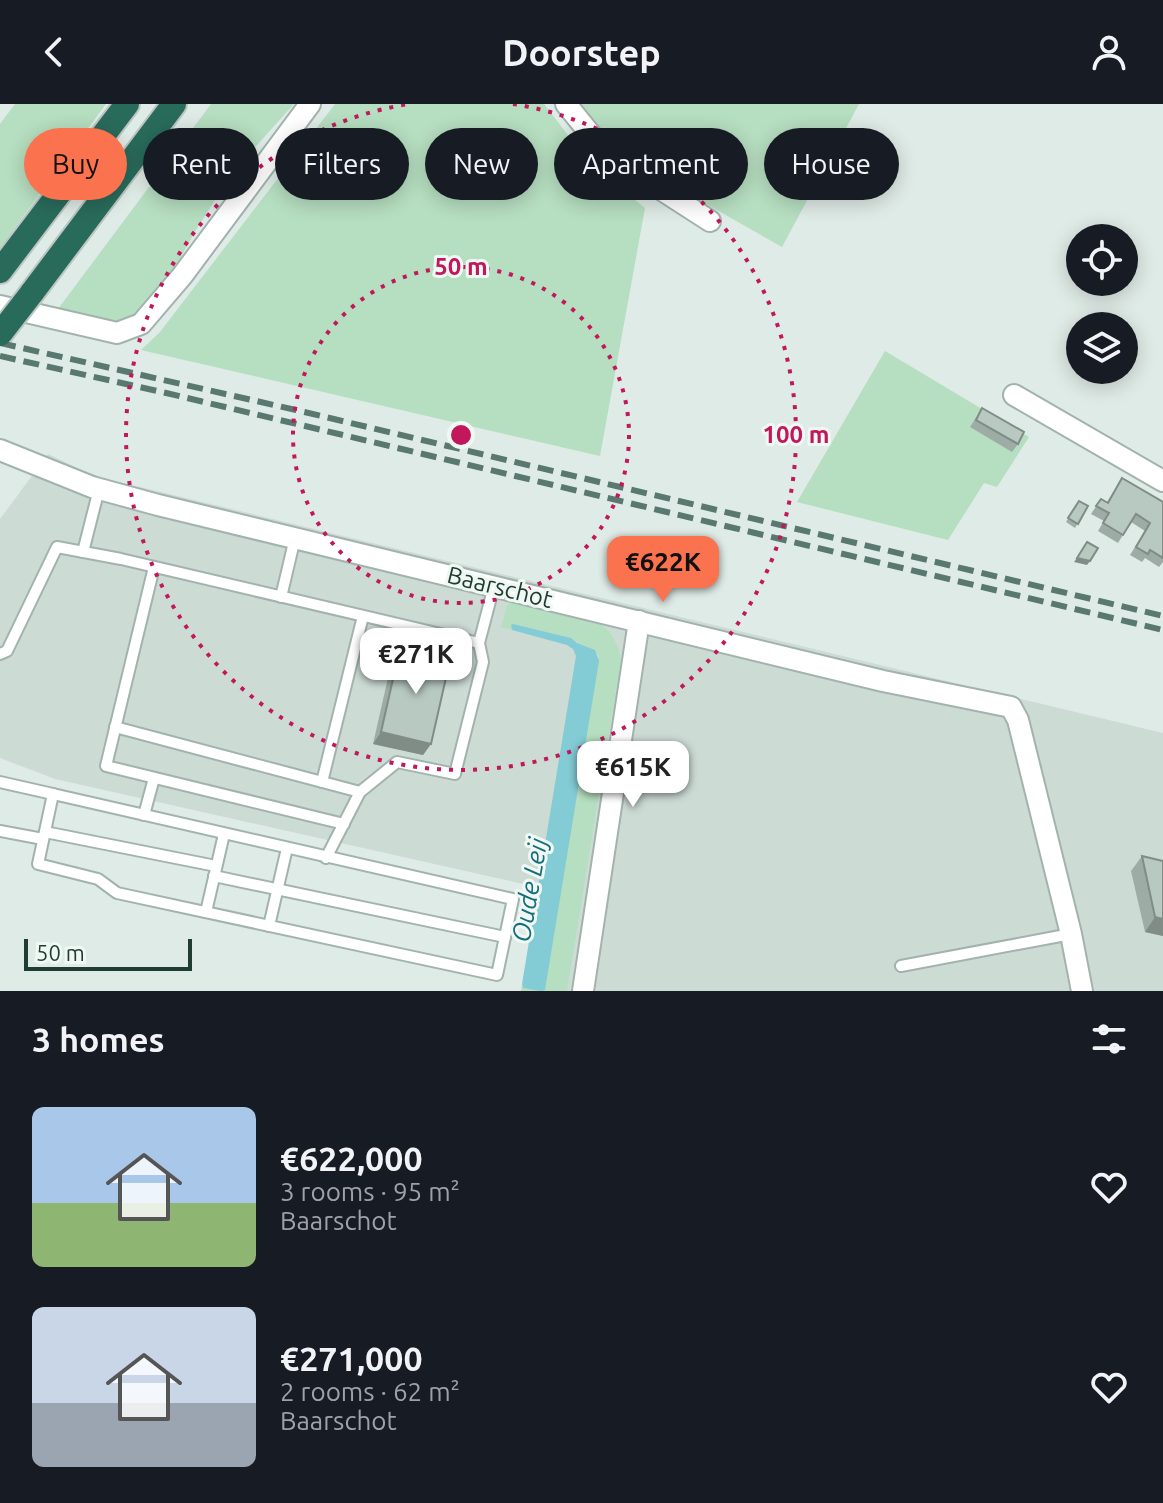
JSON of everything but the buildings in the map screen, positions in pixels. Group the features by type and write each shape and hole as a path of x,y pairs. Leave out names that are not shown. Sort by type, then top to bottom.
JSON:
{"highway":[{"path":"0,271 127,104"},
{"path":"0,334 174,104"}],"street":[{"path":"0,306 117,333 141,324 182,276 310,104"},
{"path":"566,104 617,161 710,221"},
{"path":"1014,395 1163,481"},
{"name":"Baarschot","path":"0,450 99,489 883,681 1011,707 1018,720 1082,991"},
{"path":"583,991 639,621"}],"lane":[{"path":"83,552 99,489"},
{"path":"281,597 295,538"},
{"path":"0,654 7,651 57,547 479,643"},
{"path":"154,567 106,766 344,824"},
{"path":"326,858 360,792 397,762 455,774 483,662 479,643 494,586"},
{"path":"322,782 363,616"},
{"path":"115,727 360,792"},
{"path":"144,815 154,778"},
{"path":"0,782 53,794 144,815 224,834 287,848 326,858 513,899 497,975 117,893 98,879 38,864 53,794"},
{"path":"0,831 44,836 215,871 278,890 505,937"},
{"path":"206,912 224,834"},
{"path":"269,926 287,848"},
{"path":"901,966 1071,934"}],"shaded area":[{"path":"48,454 111,480 1163,733 1163,991 542,991 559,892 55,779 0,758 0,519"}],"green space":[{"path":"15,104 106,104 88,128 24,128 24,200 35,200 0,248 0,124"},
{"path":"211,104 294,104 259,143 259,128 193,128"},
{"path":"335,104 544,104 562,128 554,128 554,200 635,200 645,208 600,456 141,350 160,332 275,182 275,200 409,200 409,128 317,128"},
{"path":"574,104 859,104 846,128 764,128 764,200 807,200 782,247 699,200 748,200 748,128 595,128"},
{"path":"143,195 143,200 215,200 167,282 128,333 52,317"},
{"path":"885,351 1029,437 997,487 984,483 948,540 797,502"},
{"path":"513,601 598,622 614,638 621,659 567,991 521,991 522,984 523,988 545,989 599,656 571,638 513,624 512,630 501,627 507,606"}],"water":[{"path":"513,624 571,638 595,650 599,661 545,990 541,991 523,988 522,984 576,656 567,645 512,630"}],"railway":[{"path":"0,343 296,410 1163,616"},
{"path":"0,356 1163,630"}],"water label":[{"name":"Oude Leij","path":"529,890"}]}
